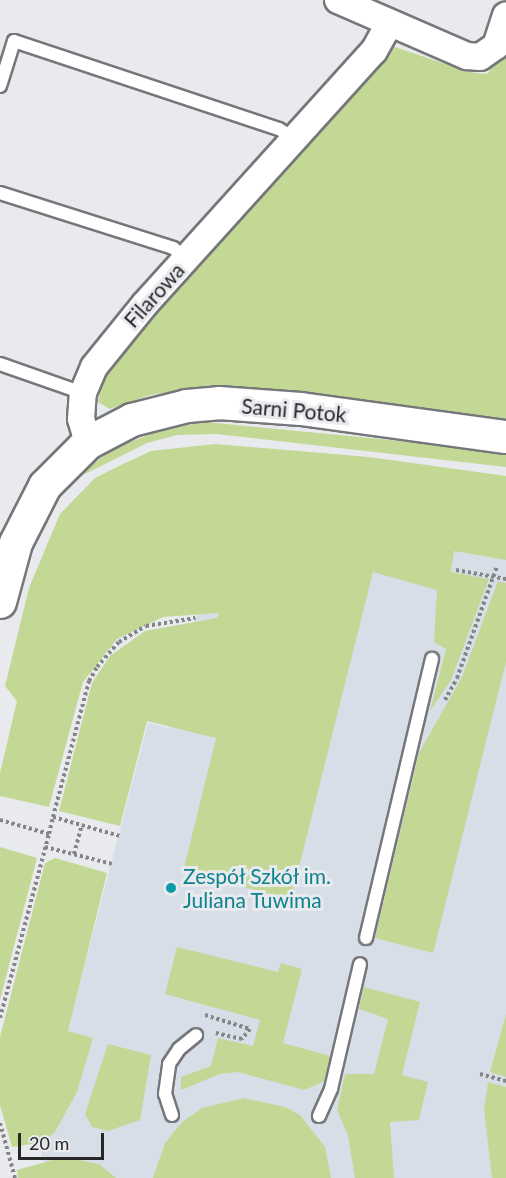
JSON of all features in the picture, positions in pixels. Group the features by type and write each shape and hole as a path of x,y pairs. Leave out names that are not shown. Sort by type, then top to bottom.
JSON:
{"street":[{"path":"338,0 467,56 480,57 496,46 506,16"},
{"name":"Filarowa","path":"88,443 81,418 83,393 94,367 115,339 374,51 389,24"},
{"name":"Sarni Potok","path":"88,443 132,420 161,411 219,403 301,409 506,436"},
{"path":"0,602 28,516 45,486 88,443"}],"lane":[{"path":"0,86 14,41 279,129 295,139"},
{"path":"0,193 173,248 187,259"},
{"path":"0,364 83,393"},
{"path":"366,938 432,659"},
{"path":"319,1116 331,1089 360,964"},
{"path":"172,1115 165,1094 169,1064 179,1049 196,1035"}],"path":[{"path":"442,704 457,678 497,566"},
{"path":"456,570 506,579"},
{"path":"0,1018 89,681 119,642 138,630 165,621 195,618"},
{"path":"53,817 120,836"},
{"path":"0,820 49,834"},
{"path":"74,854 82,825"},
{"path":"45,847 112,864"},
{"path":"195,1013 250,1029 242,1039 212,1032 196,1035"},
{"path":"480,1074 506,1081"},
{"path":"0,1123 15,1178"}],"shaded area":[{"path":"231,469 506,535 506,1107 486,1117 492,1178 42,1178 44,1163 38,1143 148,723 169,728"}],"green space":[{"path":"506,40 506,421 219,385 150,395 110,409 98,402 104,377 140,323 380,57 395,47 469,72 487,74 500,57"},
{"path":"206,422 452,446 506,455 506,467 216,434 177,435 147,443 75,479 112,449 164,429"},
{"path":"215,444 369,457 506,476 506,560 454,551 451,572 489,579 451,680 430,711 446,649 434,642 437,590 373,572 291,899 183,872 216,738 147,721 120,826 59,811 92,683 110,656 145,631 217,618 219,613 163,617 117,639 83,682 49,807 0,796 0,773 17,701 5,686 29,588 60,514 95,478 151,451"},
{"path":"498,581 506,583 506,662 433,953 375,938 419,753 462,677"},
{"path":"0,847 37,858 0,1000"},
{"path":"55,858 107,873 68,1031 93,1038 77,1092 55,1132 44,1142 12,1147 0,1105 0,1037 45,863"},
{"path":"177,947 278,972 281,963 302,969 283,1043 334,1057 323,1082 304,1090 238,1072 220,1074 181,1090 181,1077 211,1066 218,1038 253,1046 260,1020 165,994"},
{"path":"364,987 420,1002 402,1075 428,1082 419,1120 390,1122 394,1178 355,1178 348,1136 337,1110 345,1074 374,1074 388,1019 359,1009"},
{"path":"506,1014 506,1077 490,1072"},
{"path":"108,1044 151,1055 140,1120 108,1131 92,1127 85,1114"},
{"path":"488,1082 506,1087 506,1178 492,1178 484,1110"},
{"path":"244,1098 285,1107 300,1115 325,1147 331,1178 153,1178 165,1143 182,1122 202,1108"},
{"path":"63,1157 99,1164 116,1178 18,1178 17,1170"}],"place":[{"name":"Zespół Szkół im. Juliana Tuwima","path":"171,888"}]}
